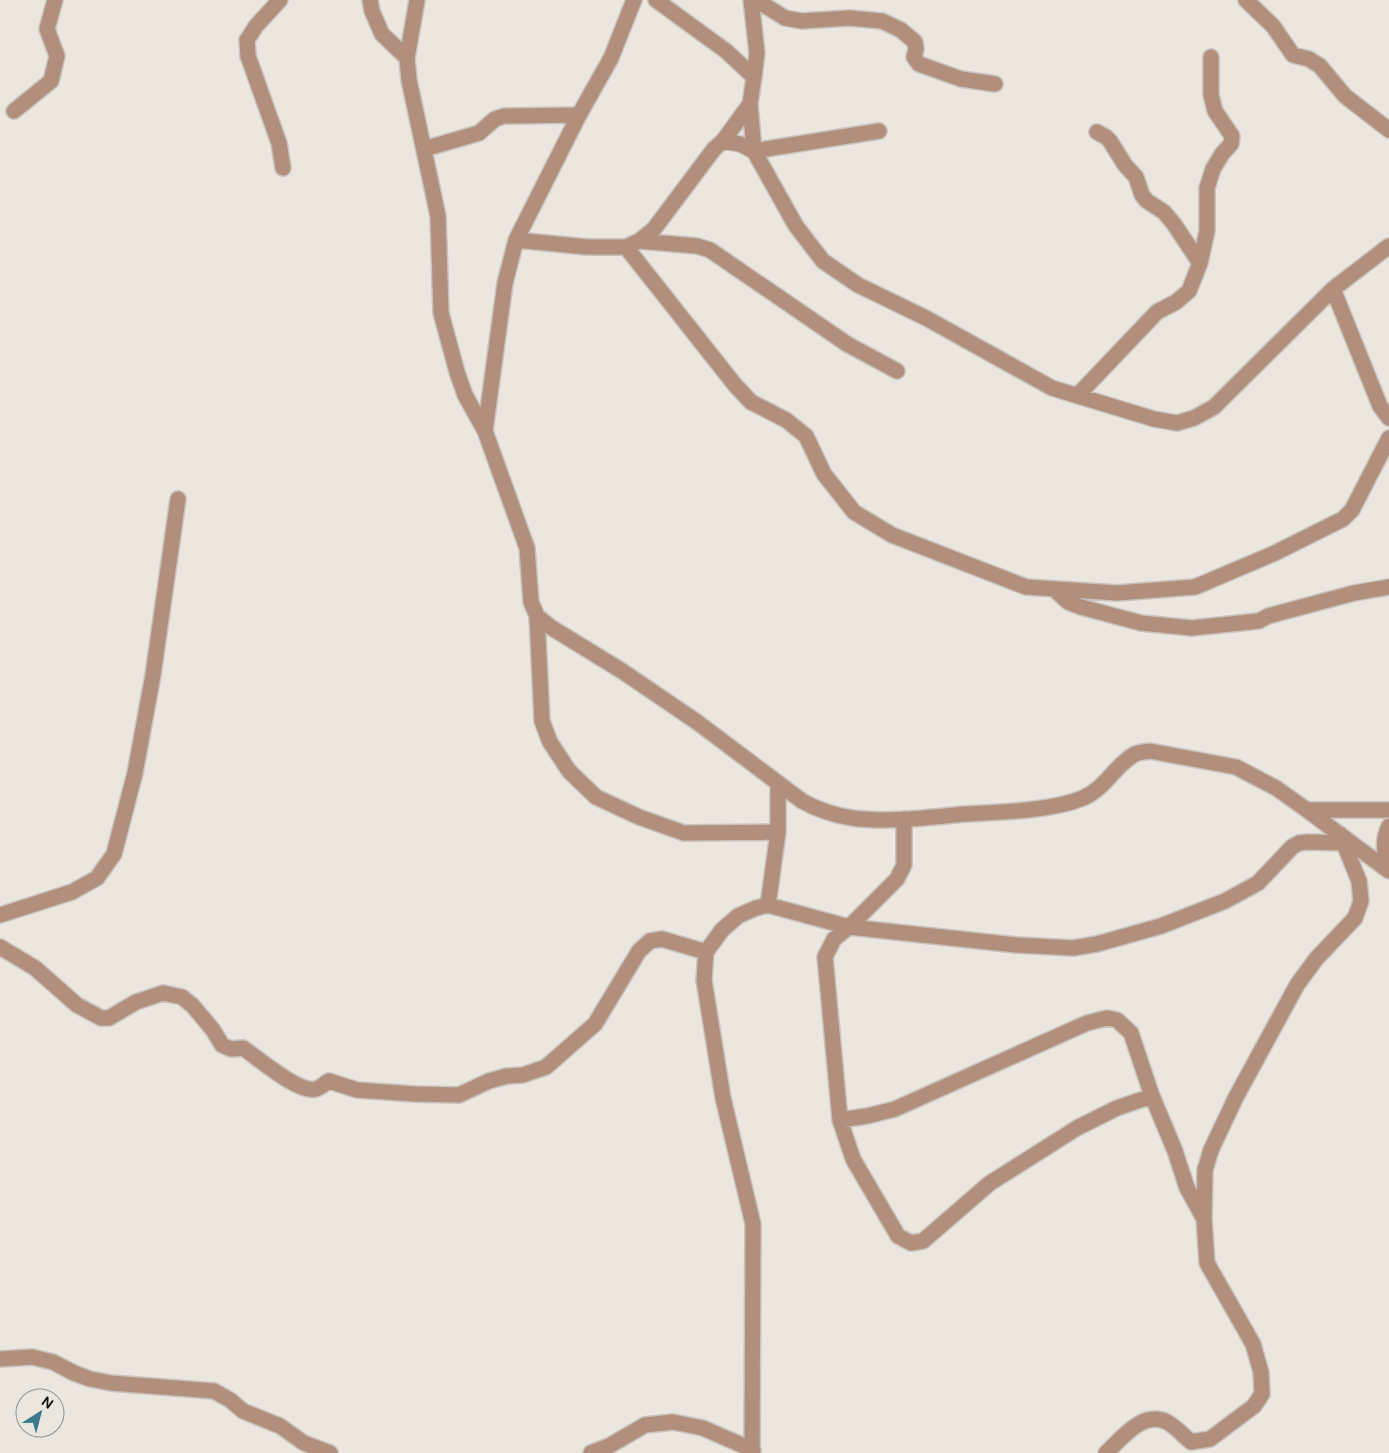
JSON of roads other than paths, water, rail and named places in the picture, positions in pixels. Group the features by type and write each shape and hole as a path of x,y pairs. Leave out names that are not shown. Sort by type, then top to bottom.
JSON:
{"street":[{"path":"14,110 51,81 57,56 47,29 55,0"},
{"path":"280,0 256,26 247,40 248,56 279,143 283,168"},
{"path":"370,0 372,11 382,34 408,58"},
{"path":"417,0 408,58 409,80 438,216 441,313 465,395 485,431 527,548 531,602 537,616 542,721 550,742 569,771 596,797 639,817 684,833 778,832"},
{"path":"485,431 505,284 516,240 611,58 634,0"},
{"path":"656,0 726,51 754,77"},
{"path":"751,0 757,53 750,104 754,151 796,226 823,261 858,285 926,318 1052,388 1154,419 1177,423 1194,418 1214,407 1333,290 1389,246"},
{"path":"756,0 785,18 802,21 849,18 882,21 901,30 915,42 914,57 919,64 961,79 995,84"},
{"path":"1246,0 1273,26 1293,55 1309,59 1320,66 1345,96 1389,130"},
{"path":"1077,396 1158,312 1176,302 1189,291 1200,262 1207,231 1207,188 1213,169 1231,144 1232,136 1214,111 1211,95 1211,57"},
{"path":"633,244 654,228 750,104"},
{"path":"424,149 479,133 495,119 504,116 580,115"},
{"path":"723,141 740,144 754,151 879,131"},
{"path":"1098,132 1106,137 1125,165 1136,177 1142,195 1169,218 1200,262"},
{"path":"516,240 586,247 633,244 697,246 710,250 847,344 897,371"},
{"path":"633,244 735,385 751,402 786,420 806,436 824,474 854,512 892,535 1026,587 1118,593 1195,587 1275,553 1343,519 1360,496 1389,438"},
{"path":"1333,290 1380,406 1389,418"},
{"path":"0,914 72,892 97,878 114,854 135,772 153,675 178,499"},
{"path":"1054,589 1068,602 1081,607 1141,623 1192,628 1259,621 1268,616 1354,593 1389,587"},
{"path":"537,616 552,628 622,671 697,722 802,801 820,811 853,818 904,820 1023,810 1070,803 1085,797 1097,789 1123,762 1137,753 1150,751 1236,767 1276,788 1342,838 1389,870"},
{"path":"768,905 778,832 778,783"},
{"path":"1307,810 1389,810"},
{"path":"904,820 904,865 897,879 849,927 834,939 825,957 840,1120 853,1159 898,1236 911,1243 923,1241 990,1183 1077,1128 1117,1108 1152,1096"},
{"path":"1389,826 1384,845 1386,860 1389,866"},
{"path":"591,1453 609,1446 645,1425 673,1422 703,1428 753,1451 752,1224 723,1098 704,980 706,952 722,930 738,916 768,905 849,927 1016,945 1073,948 1097,944 1162,926 1225,901 1258,883 1292,847 1299,843 1342,838"},
{"path":"1106,1453 1134,1426 1150,1419 1166,1422 1191,1442 1210,1439 1254,1406 1262,1394 1261,1372 1253,1344 1208,1263 1204,1219 1205,1170 1211,1150 1236,1097 1297,984 1316,959 1355,918 1361,901 1359,881 1342,838"},
{"path":"0,948 35,968 78,1005 101,1018 109,1018 136,1002 163,993 182,997 213,1030 222,1045 231,1049 243,1048 295,1085 309,1090 317,1089 329,1081 357,1090 459,1095 489,1081 506,1076 523,1075 546,1067 595,1024 639,951 650,941 662,939 706,952"},
{"path":"840,1120 895,1109 1088,1023 1107,1018 1117,1020 1131,1033 1152,1096 1175,1151 1187,1188 1204,1219"},
{"path":"0,1359 32,1357 53,1362 90,1379 111,1383 214,1392 230,1400 243,1411 280,1426 304,1443 330,1453"}]}
